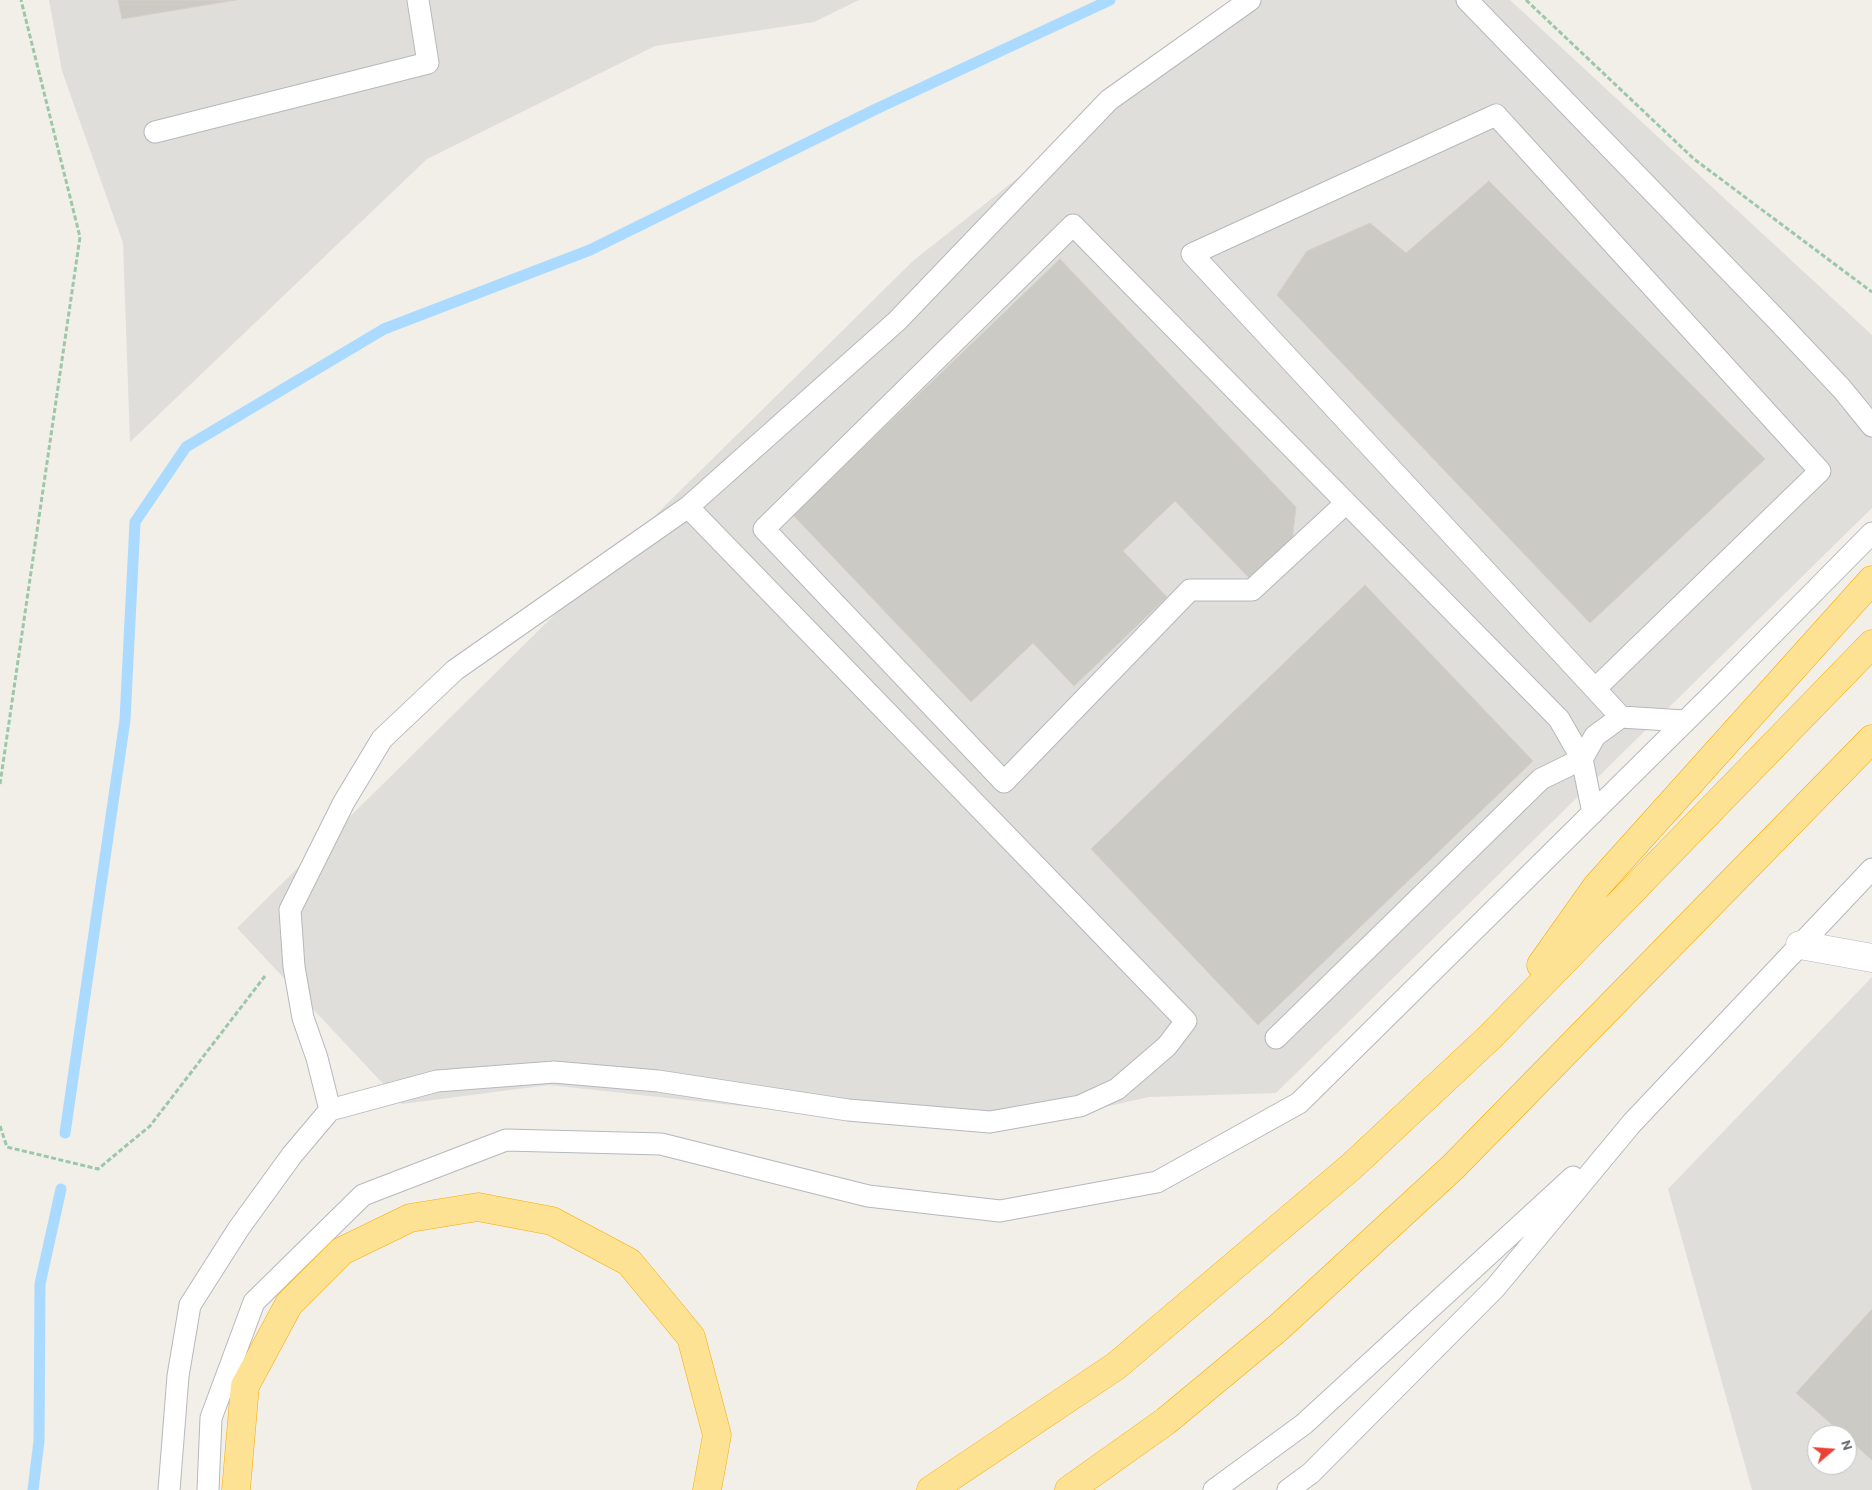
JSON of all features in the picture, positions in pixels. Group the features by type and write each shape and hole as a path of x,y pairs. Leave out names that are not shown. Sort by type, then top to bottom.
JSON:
{"highway":[{"path":"1490,1037 1597,886 1872,580"},
{"path":"932,1490 1116,1366 1352,1166 1490,1037 1872,644"},
{"path":"1069,1490 1166,1420 1278,1328 1453,1167 1872,739"},
{"path":"236,1490 245,1386 289,1304 342,1251 410,1218 478,1207 552,1221 629,1262 691,1337 717,1435 707,1490"}],"street":[{"path":"1800,945 1872,958"}],"lane":[{"path":"155,132 428,63 418,0"},
{"path":"330,1110 317,1058 303,1018 294,967 290,910 344,802 382,739 455,670 688,507 897,321 1109,100 1250,0"},
{"path":"1467,0 1778,320 1842,389 1872,426"},
{"path":"1595,688 1820,471 1496,115 1192,254 1521,609 1622,717"},
{"path":"1346,502 1252,590 1190,590 1004,782 764,529 1073,225 1346,502 1558,719 1582,758 1593,812"},
{"path":"169,1490 178,1376 190,1305 238,1228 292,1155 330,1110 437,1081 554,1072 658,1080 848,1110 990,1122 1080,1106 1117,1089 1167,1046 1186,1021 688,507"},
{"path":"208,1490 211,1418 254,1302 362,1195 506,1140 662,1144 868,1196 1000,1211 1157,1182 1299,1102 1685,721 1872,533"},
{"path":"1276,1038 1541,779 1582,758 1595,736 1622,717 1685,721"},
{"path":"1288,1490 1312,1472 1495,1288 1632,1123 1872,869"},
{"path":"1214,1490 1304,1424 1632,1123"}],"path":[{"path":"0,784 80,237 21,0"},
{"path":"1526,0 1694,159 1872,292"},
{"path":"0,1126 7,1147 98,1169 150,1126 292,940"}],"shaded area":[{"path":"49,0 859,0 814,22 655,46 427,159 130,442 123,243 62,71"},
{"path":"1243,0 1510,0 1872,335 1872,508 1276,1093 1149,1097 989,1133 549,1085 402,1104 237,928 914,260"},
{"path":"1872,977 1872,1490 1752,1490 1668,1189"}],"building":[{"path":"118,0 236,0 122,19"},
{"path":"1489,181 1765,459 1590,623 1277,295 1307,251 1370,223 1406,253"},
{"path":"1060,259 1296,507 1292,542 1252,581 1175,501 1123,551 1167,597 1074,686 1033,643 971,702 793,515"},
{"path":"1365,585 1533,761 1258,1025 1091,849"},
{"path":"1872,1309 1872,1460 1857,1447 1857,1425 1833,1425 1796,1393"}],"waterway":[{"path":"65,1133 125,720 135,522 186,447 384,329 590,250 876,109 1110,0"},
{"path":"33,1490 39,1441 40,1284 61,1189"}]}
